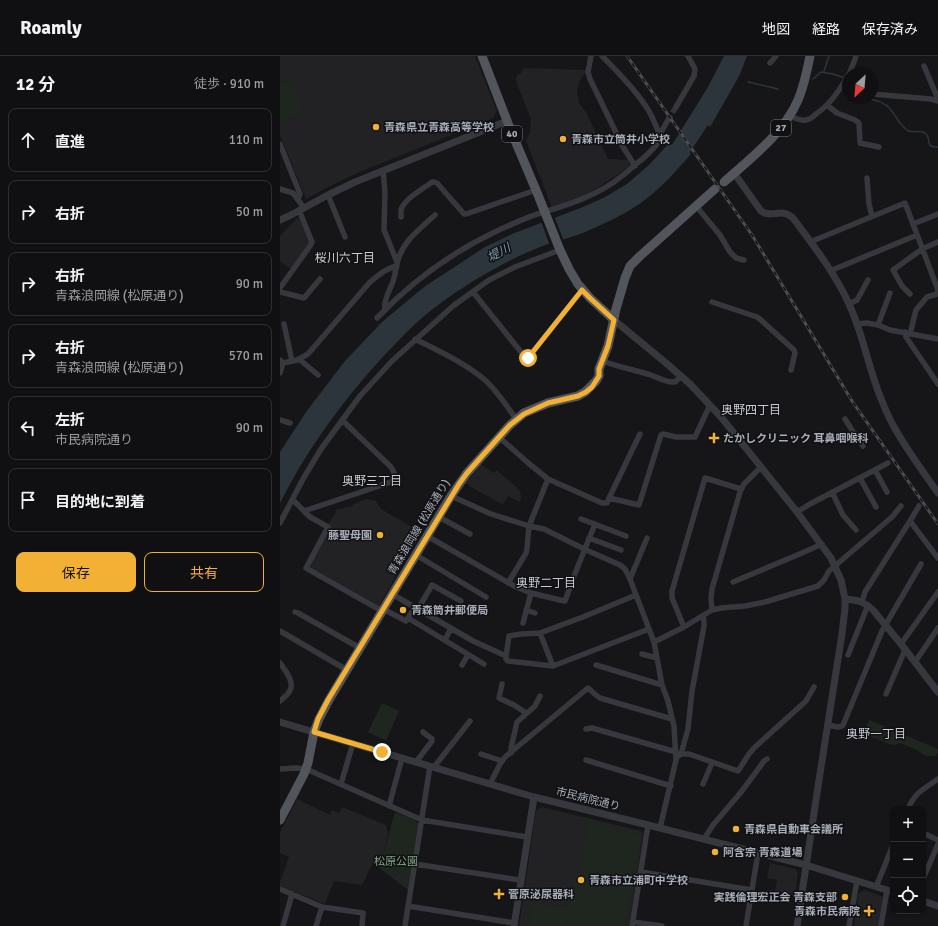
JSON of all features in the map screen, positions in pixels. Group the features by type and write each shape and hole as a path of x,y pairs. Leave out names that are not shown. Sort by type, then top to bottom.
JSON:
{"main road":[{"name":"40","path":"482,56 559,249 582,290 614,320"},
{"name":"27","path":"724,182 765,145 790,116 800,94 810,56"},
{"name":"青森浪岡線 (松原通り)","path":"280,820 306,769 318,719 328,700 427,536 467,473 516,419 548,403 578,396 592,387 599,376 599,369 608,346 625,278 632,263 715,189"}],"street":[{"path":"591,56 588,72 590,79 623,147 635,166"},
{"path":"602,56 645,104 660,136"},
{"path":"676,107 694,76 695,69 688,56"},
{"path":"770,64 776,56"},
{"path":"851,68 856,56"},
{"path":"878,95 938,100 924,66"},
{"path":"790,116 801,120 808,120 819,113 836,95 842,86"},
{"path":"827,105 837,113 859,123 860,143 880,147"},
{"path":"377,318 384,310 424,276 478,241 500,230 592,195 613,183 635,166 656,145 668,120"},
{"path":"280,220 354,182 507,121"},
{"path":"280,144 300,194 298,200"},
{"path":"383,170 385,192 384,230 397,264"},
{"path":"734,173 761,211 766,214 789,214 793,218 830,271 849,304 880,395 896,432 938,492"},
{"path":"867,178 869,204 872,216"},
{"path":"401,217 401,210 408,200 432,182 437,183 464,214 536,190"},
{"path":"280,189 291,192 295,195 312,242 280,288"},
{"path":"328,195 345,237"},
{"path":"810,242 905,203 938,291 937,294 927,297 916,310 906,338 938,384"},
{"path":"696,206 720,235 730,252 736,258 744,260"},
{"path":"913,224 938,214"},
{"path":"384,310 402,250 411,237 435,215"},
{"path":"830,271 917,235"},
{"path":"910,294 902,286 893,270 922,249 938,242"},
{"path":"280,523 303,479 321,450 360,396 382,371 415,339 453,306 489,280 559,249"},
{"path":"280,373 282,361 300,359 308,354 374,279 397,264"},
{"path":"280,292 304,298 320,279"},
{"path":"849,304 857,300 868,280"},
{"path":"473,292 525,357 528,358 582,290"},
{"path":"878,325 890,293"},
{"path":"712,302 757,317 761,320 794,350 795,353 791,370"},
{"path":"614,320 681,376 710,405 822,544 831,558 841,580 845,599 845,608 797,926"},
{"path":"856,324 867,323 878,325 890,330 938,339"},
{"path":"284,324 292,361"},
{"path":"415,339 461,364 481,377 498,395 516,419"},
{"path":"300,359 318,375"},
{"path":"603,361 670,382 675,382 681,376"},
{"path":"609,498 639,505 661,435 695,437 710,405"},
{"path":"845,419 863,446"},
{"path":"280,420 290,423"},
{"path":"304,511 384,485 393,480 394,473 390,466 342,420"},
{"path":"499,437 548,479 602,503 607,503 640,434"},
{"path":"796,512 888,463"},
{"path":"712,610 712,589 742,489 744,484 761,467"},
{"path":"875,470 888,492"},
{"path":"684,627 672,598 672,591 705,478 742,489"},
{"path":"860,478 876,508"},
{"path":"508,583 526,552 529,526 548,479"},
{"path":"832,492 843,515 856,530"},
{"path":"452,496 491,514 548,531 625,569 630,578 654,642 662,685 668,701 672,719 678,754"},
{"path":"295,502 310,518 328,527 306,568 405,621 432,585 461,600"},
{"path":"654,642 703,617 712,610 765,602 818,586 824,580 829,571 892,517 901,506"},
{"path":"848,655 865,603 865,592 919,506"},
{"path":"439,517 470,534"},
{"path":"581,519 626,536"},
{"path":"910,521 938,558"},
{"path":"427,536 520,589 565,601 595,524"},
{"path":"589,538 621,550"},
{"path":"630,578 647,538"},
{"path":"733,582 822,544"},
{"path":"416,555 486,597"},
{"path":"827,725 838,727 843,725 885,624 921,564"},
{"path":"886,694 903,647 938,592"},
{"path":"523,623 531,593"},
{"path":"392,594 473,641 506,656"},
{"path":"636,595 540,633 509,636 506,659 508,661 553,666 648,628"},
{"path":"845,599 865,603 885,624 937,688"},
{"path":"526,610 535,613"},
{"path":"295,612 360,648"},
{"path":"660,828 678,754 688,729 692,691 704,626 703,617"},
{"path":"408,618 484,664"},
{"path":"445,640 451,628"},
{"path":"915,662 938,628"},
{"path":"280,631 347,670"},
{"path":"540,633 553,666"},
{"path":"642,654 657,658"},
{"path":"462,665 468,655"},
{"path":"280,663 290,678 292,688 280,701"},
{"path":"596,665 662,685"},
{"path":"502,684 499,698 526,713"},
{"path":"586,729 592,728 678,754 689,754 738,771 754,748 806,701 814,687"},
{"path":"490,784 502,761 510,753 588,688 600,698 672,719"},
{"path":"510,753 517,722 535,706 540,696"},
{"path":"405,926 432,767 470,721"},
{"name":"市民病院通り","path":"280,722 534,797 806,865 890,891"},
{"path":"416,762 432,741 432,739 423,732"},
{"path":"341,784 353,743"},
{"path":"481,754 502,761"},
{"path":"389,806 402,758"},
{"path":"704,839 742,791 764,760 767,759"},
{"path":"586,760 671,786"},
{"path":"703,784 712,763"},
{"path":"280,769 306,769 422,820 527,837"},
{"path":"909,806 915,795 938,779"},
{"path":"408,906 514,924 534,797"},
{"path":"648,825 633,924 662,926"},
{"path":"926,834 938,840"},
{"path":"923,878 938,844"},
{"path":"876,886 890,852"},
{"path":"746,926 758,853"},
{"path":"415,864 520,880"},
{"path":"641,872 752,890"},
{"path":"849,926 857,881"},
{"path":"280,889 322,907 363,913 362,926"},
{"path":"881,926 890,891"},
{"path":"283,926 292,894"},
{"path":"926,903 938,906"},
{"path":"316,926 322,907"}],"shaded area":[{"name":"青森県立青森高等学校","path":"280,56 475,56 497,111 493,118 360,172 306,199 280,135"},
{"name":"青森市立筒井小学校","path":"523,68 586,70 578,86 577,92 579,103 586,112 608,159 628,160 630,166 581,197 552,208 526,141 530,132 531,119 516,80 517,75 521,73"},
{"path":"299,218 310,243 291,269 280,261 280,236 296,219"},
{"path":"480,464 494,473 497,470 516,487 520,491 520,502 508,496 503,505 466,483"},
{"path":"366,499 376,501 381,509 422,533 379,606 309,566 328,525 336,512 335,510 352,506"},
{"path":"297,799 330,815 332,810 339,813 342,807 386,825 388,833 384,851 373,863 362,885 334,881 325,904 280,886 289,857 280,853 280,833"},
{"name":"青森市立浦町中学校","path":"542,807 641,831 643,833 629,926 519,926 536,811"},
{"path":"770,863 795,869 798,873 795,895 775,892 777,880 767,878"},
{"name":"青森市民病院","path":"865,890 884,897 880,926 854,926 858,894"}],"green space":[{"path":"291,81 304,111 280,121 280,86"},
{"path":"382,703 399,711 386,741 368,732"},
{"path":"869,720 938,749 936,756 926,756 917,750 899,743 895,745 889,744 869,736 864,736 867,731 865,730"},
{"name":"松原公園","path":"395,812 416,821 418,824 408,890 373,863 384,851"},
{"path":"588,821 641,835 626,926 567,926 574,873 580,873"},
{"path":"532,904 568,909 565,926 529,926"}],"water":[{"name":"堤川","path":"724,56 747,56 740,74 710,127 708,125 690,152 691,154 670,178 646,199 624,213 585,232 548,244 507,262 466,286 429,312 380,360 338,410 301,465 280,503 280,452 306,412 345,361 382,322 424,287 485,247 512,234 583,207 605,197 627,184 651,163 669,143 672,145 708,87"}],"pier":[{"path":"554,216 564,241 550,246 541,221"}],"waterway":[{"path":"824,71 829,56"},
{"path":"813,79 821,72 842,77"},
{"path":"748,82 778,89"},
{"path":"878,101 886,105 906,129 911,132 925,133 931,146 938,147"}],"tunnel":[{"path":"668,120 676,107"}],"railway":[{"path":"627,56 752,235 852,401 938,524"}],"place":[{"name":"青森県立青森高等学校","path":"376,127"},
{"name":"青森市立筒井小学校","path":"563,139"},
{"name":"たかしクリニック 耳鼻咽喉科","path":"714,438"},
{"name":"藤聖母園","path":"380,535"},
{"name":"青森筒井郵便局","path":"403,610"},
{"name":"青森県自動車会議所","path":"736,829"},
{"name":"阿含宗 青森道場","path":"715,852"},
{"name":"青森市立浦町中学校","path":"581,880"},
{"name":"菅原泌尿器科","path":"499,894"},
{"name":"実践倫理宏正会 青森支部","path":"845,897"},
{"name":"青森市民病院","path":"869,911"}],"district":[{"name":"桜川六丁目","path":"345,258"},
{"name":"奥野四丁目","path":"751,410"},
{"name":"奥野三丁目","path":"372,481"},
{"name":"奥野二丁目","path":"546,583"},
{"name":"奥野一丁目","path":"876,734"}],"route":[{"path":"382,752 314,732 318,719 328,700 467,473 516,419 548,403 578,396 592,387 599,376 599,369 608,346 614,320 582,290 528,358"}]}
